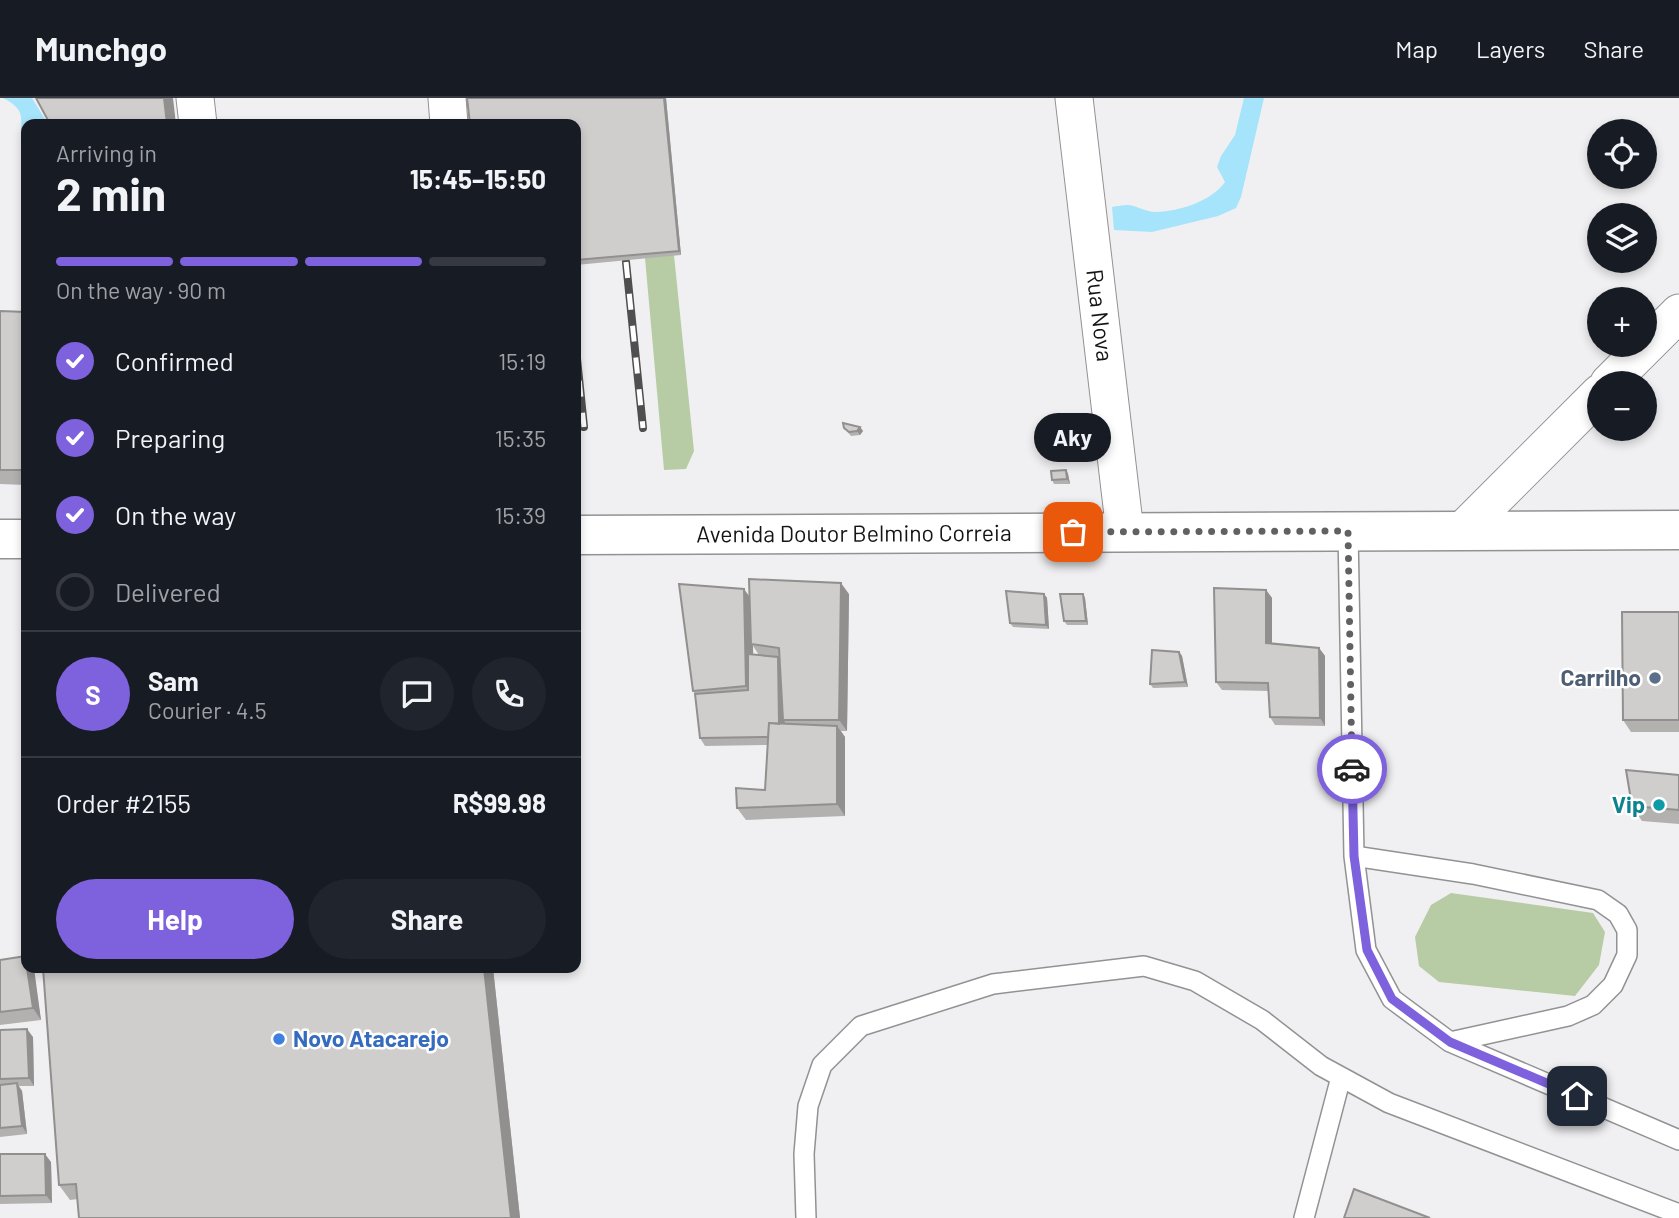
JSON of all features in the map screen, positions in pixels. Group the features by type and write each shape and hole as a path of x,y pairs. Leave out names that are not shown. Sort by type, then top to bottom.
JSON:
{"main road":[{"name":"Avenida Doutor Belmino Correia","path":"581,535 1679,530"},
{"path":"0,539 21,539"}],"street":[{"path":"195,98 197,119"},
{"path":"447,98 449,119"},
{"name":"Rua Nova","path":"1074,98 1125,532"},
{"path":"1621,371 1679,313"},
{"path":"1462,531 1587,406"}],"lane":[{"path":"1348,531 1354,856 1367,950 1392,999 1450,1042 1679,1140"},
{"path":"1354,856 1473,874 1598,901 1618,914 1627,930 1627,955 1613,985 1593,1005 1568,1016 1450,1042"},
{"path":"806,1218 804,1154 808,1106 822,1065 861,1026 993,984 1144,966 1195,981 1262,1020 1321,1066 1389,1103 1679,1214"},
{"path":"1304,1218 1341,1077"}],"green space":[{"path":"674,255 694,451 686,469 664,470 645,258"},
{"path":"1451,893 1593,913 1605,932 1599,965 1575,996 1439,982 1419,966 1415,937 1431,905"}],"water":[{"path":"3,98 32,98 45,119 21,119 21,131 20,114"},
{"path":"1244,98 1264,98 1241,197 1236,208 1218,216 1152,232 1114,230 1112,207 1128,205 1155,212 1174,210 1203,200 1219,189 1225,182 1217,167 1235,135"}],"building":[{"path":"36,98 164,98 166,119 47,119"},
{"path":"467,98 664,98 679,251 581,260 581,119 469,119"},
{"path":"0,311 21,312 21,470 0,470"},
{"path":"843,423 860,427 857,431 849,432"},
{"path":"1066,470 1067,479 1052,480 1051,471"},
{"path":"749,579 841,583 839,720 783,720 779,648 751,644"},
{"path":"679,584 744,589 746,686 693,691"},
{"path":"1214,588 1266,590 1266,643 1319,648 1320,718 1270,717 1268,683 1216,682"},
{"path":"1006,591 1044,594 1046,625 1010,623"},
{"path":"1060,594 1083,594 1086,621 1064,621"},
{"name":"Carrilho","path":"1622,612 1679,612 1679,720 1623,720"},
{"path":"1152,650 1179,652 1185,682 1150,684"},
{"path":"748,654 778,657 779,724 769,723 768,737 700,738 695,694 748,690"},
{"path":"769,723 837,726 837,804 737,808 736,788 765,790"},
{"path":"1626,770 1679,775 1679,810 1632,806"},
{"path":"21,957 21,973 28,973 33,1008 0,1012 0,960"},
{"name":"Novo Atacarejo","path":"43,973 485,973 511,1218 79,1218 76,1184 59,1185"},
{"path":"27,1029 29,1078 0,1079 0,1030"},
{"path":"17,1083 22,1126 0,1128 0,1085"},
{"path":"0,1154 45,1154 46,1195 0,1196"},
{"path":"1354,1189 1430,1218 1344,1218"}],"railway":[{"path":"626,262 643,428"},
{"path":"581,398 584,427"}],"way so far":[{"path":"1073,532 1348,531 1352,769"}],"place":[{"name":"Aky","path":"1073,532"},
{"name":"Carrilho","path":"1655,678"},
{"name":"Vip","path":"1659,805"},
{"name":"Novo Atacarejo","path":"279,1039"}],"route":[{"path":"1352,769 1354,856 1367,950 1392,999 1450,1042 1577,1096"}]}
